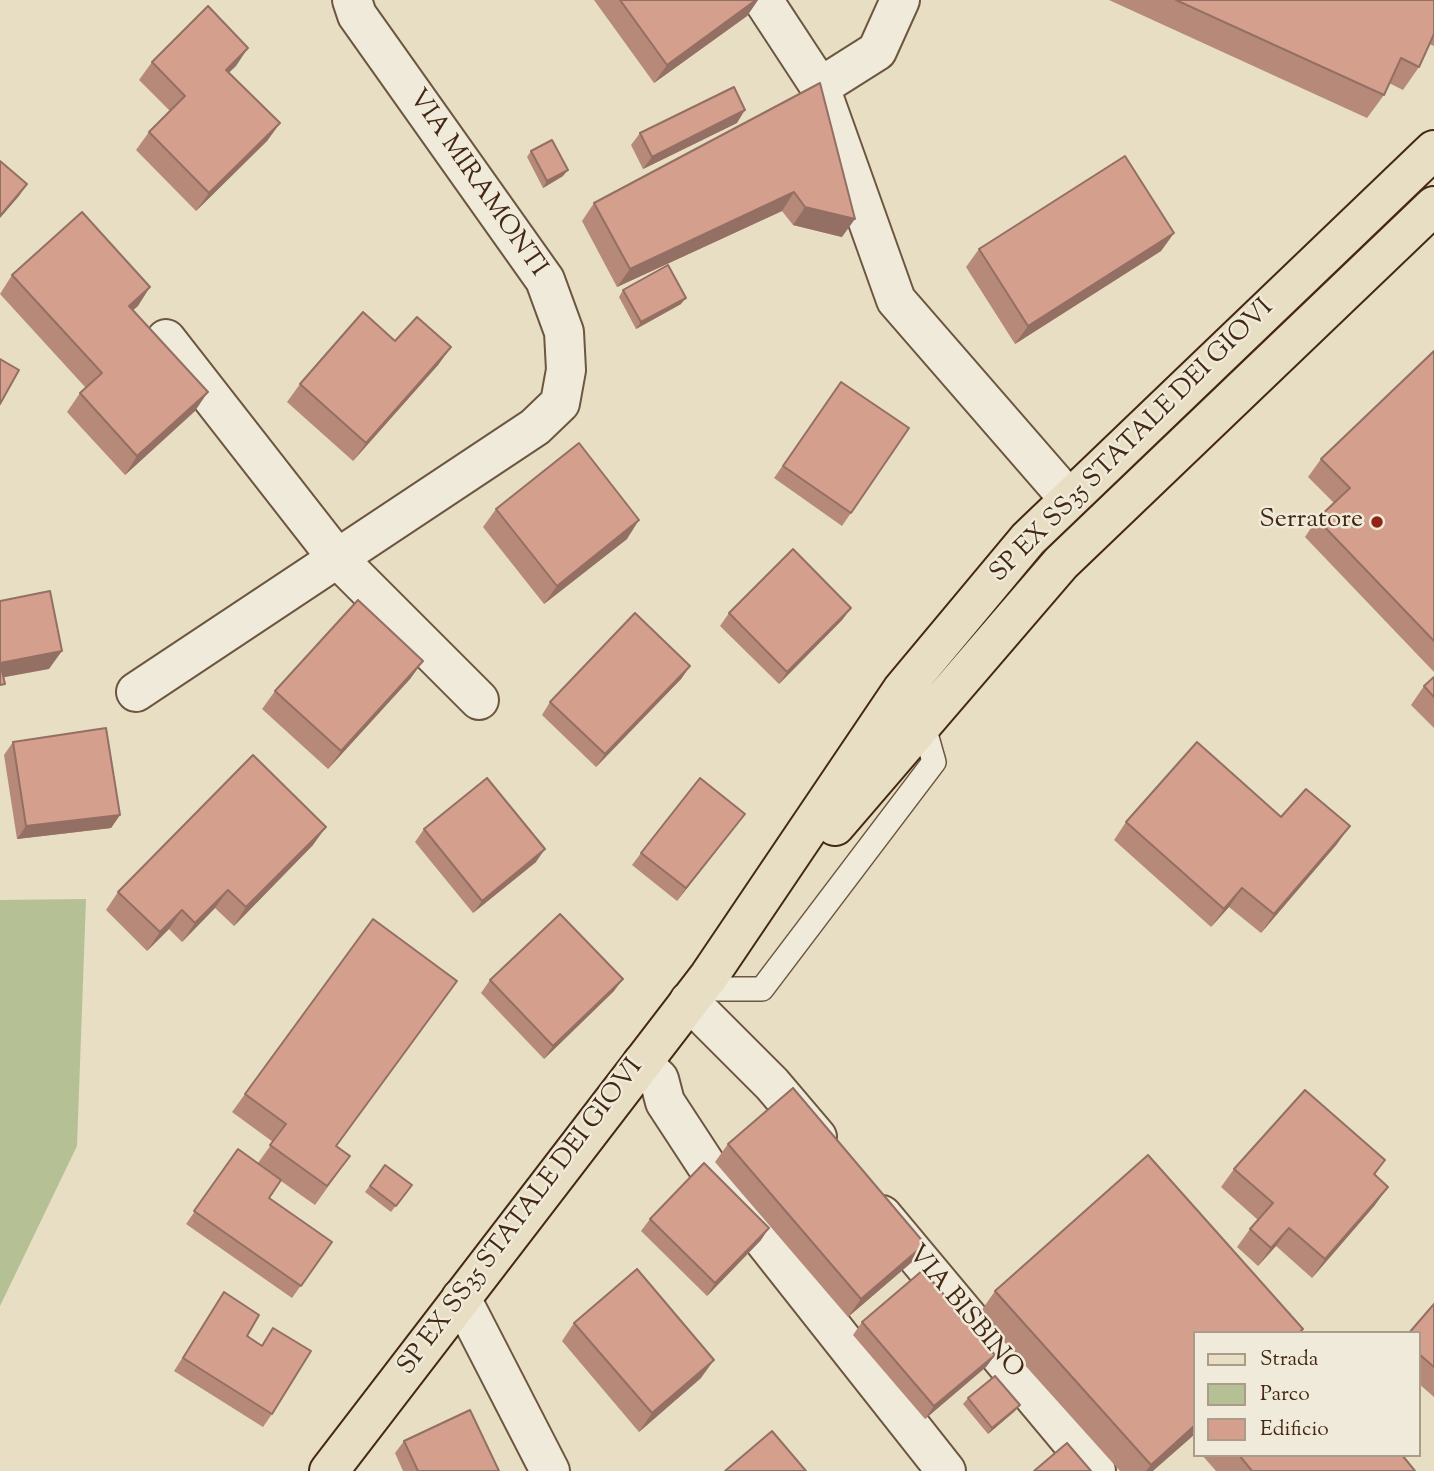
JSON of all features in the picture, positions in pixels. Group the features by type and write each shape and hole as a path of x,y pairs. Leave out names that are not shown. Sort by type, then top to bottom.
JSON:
{"main road":[{"name":"SP EX SS35 STATALE DEI GIOVI","path":"329,1471 701,985 902,690 1028,539 1434,149"},
{"name":"SP EX SS35 STATALE DEI GIOVI","path":"701,985 1061,563 1434,206"},
{"path":"972,666 1010,591 1071,522 1073,513 1069,499"}],"street":[{"name":"VIA MIRAMONTI","path":"136,692 535,427 560,403 566,370 564,332 545,279 356,15 352,0"},
{"path":"763,0 820,87 897,300 1069,499"},
{"path":"820,87 877,51 900,0"},
{"path":"166,340 337,558 479,700"},
{"name":"VIA BISBINO","path":"701,985 772,1084 1096,1471"},
{"path":"642,1063 659,1079 665,1102 716,1180 946,1471"},
{"path":"461,1297 550,1471"}],"lane":[{"path":"701,985 762,989 934,762 923,723"}],"green space":[{"path":"86,899 77,1146 0,1306 0,900"}],"building":[{"path":"620,0 756,0 667,65"},
{"path":"1176,0 1434,0 1434,34 1419,67 1401,58 1384,95"},
{"path":"208,6 248,48 226,70 280,123 209,193 149,132 185,96 152,62"},
{"path":"820,83 855,219 805,207 794,192 630,269 594,203"},
{"path":"734,87 745,110 652,157 640,133"},
{"path":"552,140 568,170 547,181 531,151"},
{"path":"1125,156 1174,233 1028,326 979,249"},
{"path":"0,161 27,184 0,216"},
{"path":"82,212 150,287 129,306 208,392 137,456 80,393 102,373 12,275"},
{"path":"668,265 686,298 641,322 623,290"},
{"path":"363,312 395,341 417,317 451,347 366,443 300,384"},
{"name":"Serratore","path":"1434,351 1434,641 1317,519 1350,488 1321,459"},
{"path":"0,359 19,370 0,404"},
{"path":"841,382 909,428 851,513 783,466"},
{"path":"579,443 639,520 557,586 496,509"},
{"path":"793,549 851,608 787,672 729,613"},
{"path":"50,591 62,651 0,663 0,601"},
{"path":"358,600 423,661 341,751 275,691"},
{"path":"635,613 690,666 605,754 550,702"},
{"path":"0,663 5,684 0,685"},
{"path":"1434,677 1434,697 1424,686"},
{"path":"106,728 120,815 26,826 13,742"},
{"path":"1197,742 1281,817 1306,789 1350,826 1274,914 1242,888 1224,909 1126,822"},
{"path":"253,755 326,827 246,907 228,890 195,923 182,910 160,932 118,892"},
{"path":"487,778 545,849 482,901 424,829"},
{"path":"700,778 745,814 686,888 641,853"},
{"path":"560,914 623,979 553,1046 490,980"},
{"path":"373,919 457,981 336,1146 350,1156 327,1186 270,1145 286,1124 245,1094"},
{"path":"793,1088 925,1244 861,1299 728,1144"},
{"path":"1305,1090 1385,1160 1374,1174 1388,1187 1325,1259 1289,1228 1271,1248 1250,1229 1273,1203 1234,1169"},
{"path":"238,1149 281,1180 269,1198 332,1242 301,1286 194,1211"},
{"path":"1148,1155 1303,1329 1192,1331 1192,1428 1151,1465 995,1291"},
{"path":"704,1163 769,1228 715,1283 650,1219"},
{"path":"385,1165 412,1185 396,1206 370,1186"},
{"path":"637,1269 714,1360 652,1413 574,1323"},
{"path":"923,1270 995,1355 934,1406 862,1322"},
{"path":"224,1292 259,1315 247,1336 262,1346 273,1328 311,1351 272,1414 183,1358"},
{"path":"1434,1304 1434,1367 1420,1355 1420,1331 1411,1331"},
{"path":"995,1376 1020,1405 992,1428 968,1398"},
{"path":"470,1410 499,1471 418,1471 404,1441"},
{"path":"772,1431 806,1471 725,1471"},
{"path":"1067,1443 1091,1471 1034,1471"},
{"path":"1241,1457 1404,1457 1415,1471 1252,1471"}],"place":[{"name":"Serratore","path":"1377,522"}]}
